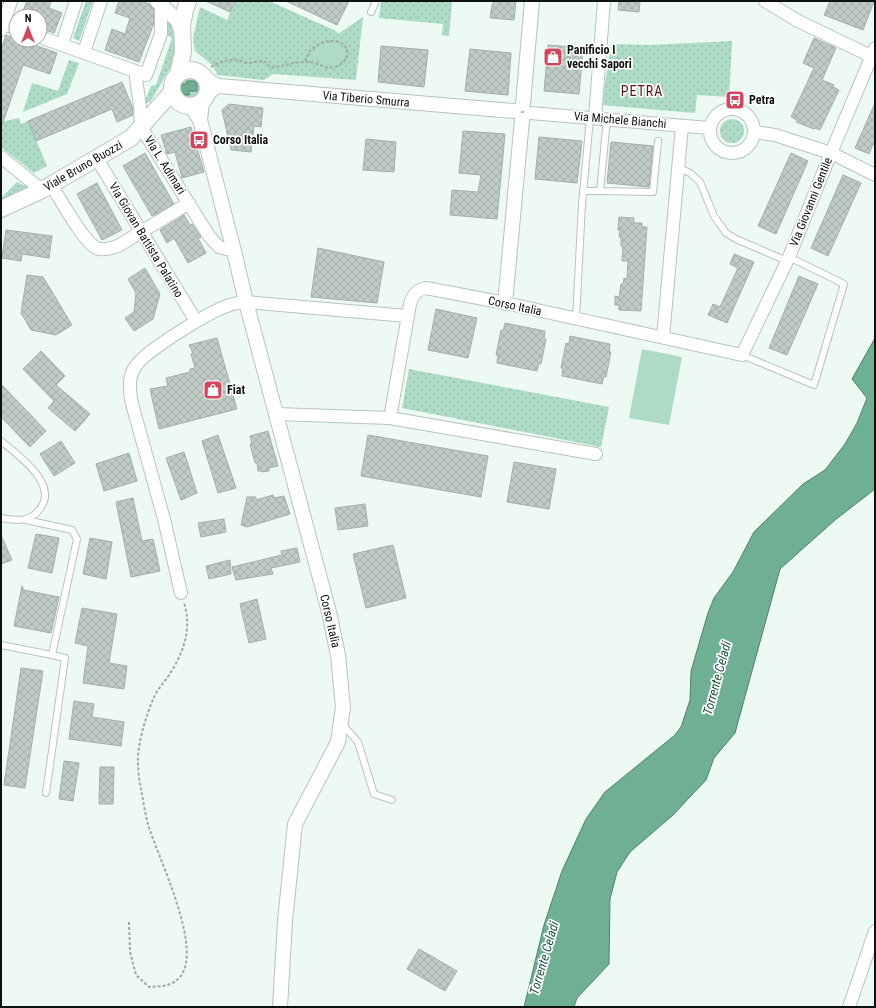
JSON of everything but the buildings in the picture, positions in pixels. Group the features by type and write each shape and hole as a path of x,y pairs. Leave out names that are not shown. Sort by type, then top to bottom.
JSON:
{"main road":[{"path":"178,74 183,52 183,17 188,1"},
{"path":"183,52 203,71 208,85 190,99 172,82 178,74 183,71 203,71"},
{"name":"Viale Bruno Buozzi","path":"1,208 47,187 131,138 156,110 190,99"}],"street":[{"path":"2,25 11,1"},
{"path":"62,44 76,1"},
{"path":"84,52 101,1"},
{"path":"176,1 183,3 188,1"},
{"path":"505,303 532,1"},
{"path":"592,118 604,1"},
{"path":"765,1 798,21 874,54"},
{"path":"48,40 146,75 161,34 159,3"},
{"path":"159,3 177,20 182,32"},
{"name":"Via Giovanni Gentile","path":"742,355 788,259 830,153 874,54"},
{"path":"135,70 141,127"},
{"path":"190,99 219,86 203,71"},
{"name":"Via Tiberio Smurra","path":"219,86 522,112"},
{"name":"Corso Italia","path":"190,99 200,120 246,302 329,612 338,655 343,707 338,742 295,824 285,921 280,1007"},
{"path":"730,108 737,109 750,117 754,124 753,139 744,150 737,153 723,152 712,142 709,128 716,115 722,110 730,108"},
{"name":"Via Michele Bianchi","path":"522,112 709,128"},
{"path":"663,337 682,126"},
{"name":"Via L. Adimari","path":"141,127 209,236 219,247 234,251"},
{"path":"754,132 776,135 830,153 875,175"},
{"path":"1,157 47,187"},
{"name":"Via Giovan Battista Palatino","path":"97,159 196,321"},
{"name":"Via L. Adimari","path":"47,187 86,239 94,247 100,249 118,246 189,203"},
{"name":"Corso Italia","path":"390,418 407,316 412,295 420,289 426,288 505,303 576,320 663,337 742,355"},
{"path":"181,593 164,519 131,400 130,383 134,368 141,358 196,321 232,304 246,302 407,316"},
{"path":"276,414 390,418 596,454"},
{"path":"849,1007 875,931"}],"lane":[{"path":"371,12 376,1"},
{"path":"576,320 583,191 592,118"},
{"path":"600,191 607,119"},
{"path":"583,191 653,192 658,141"},
{"path":"679,168 690,172 700,182 714,216 726,233 736,239 788,259 844,284 814,385 742,355"},
{"path":"1,441 24,460 44,485 46,494 44,502 34,516 26,520"},
{"path":"1,518 26,520 72,530 76,539 52,656"},
{"path":"1,645 65,658 46,793"},
{"path":"341,723 358,742 374,794 392,800"}],"path":[{"path":"203,71 219,62 228,60 249,63 261,60 272,68 306,61 330,68 336,67 346,59 348,54 347,48 338,42 332,41 319,43 309,52 306,61"},
{"path":"129,922 130,952 136,975 149,987 169,986 180,977 186,963 186,944 174,892 148,825 138,760 141,738 154,696 171,671 183,649 187,633 187,612 181,593"}],"shaded area":[{"path":"86,1 93,1 79,41 73,38"},
{"path":"236,1 269,1 336,31 338,34 363,17 356,80 273,74 264,80 218,75 211,64 195,51 193,38 200,7 227,20"},
{"path":"381,1 452,2 449,36 442,35 443,24 379,18"},
{"path":"166,13 174,23 175,57 151,101 145,104 151,86 156,85 172,38 165,34"},
{"path":"732,41 729,97 697,95 695,113 602,105 611,44 650,45"},
{"path":"330,44 337,44 342,47 344,52 341,61 326,66 311,57 319,48"},
{"path":"69,60 79,63 67,94 23,112 32,83 58,91"},
{"path":"190,73 201,77 205,88 201,99 190,103 179,99 175,88 179,77"},
{"path":"19,118 21,124 28,121 47,166 34,173 1,147 1,122"},
{"path":"732,119 741,122 744,131 741,140 732,143 723,140 720,131 723,122"},
{"path":"17,182 30,188 1,200 1,198"},
{"path":"642,349 682,357 669,425 629,418"},
{"path":"409,369 609,407 601,447 402,408"}],"water":[{"path":"196,77 202,77 202,83 197,83 197,91 189,91 189,95 179,95 179,84 187,84 187,81 196,81"},
{"name":"Torrente Celadi","path":"875,338 875,489 835,520 780,569 735,733 714,758 706,780 673,815 630,852 617,872 610,899 609,964 577,998 574,1007 524,1007 544,925 562,871 586,819 605,792 675,735 681,727 690,700 691,671 708,613 714,598 733,572 754,532 803,484 825,470 845,444 857,423 867,398 852,379"}],"place":[{"name":"Panificio I vecchi Sapori","path":"553,57"},
{"name":"Petra","path":"735,100"},
{"name":"Corso Italia","path":"199,140"},
{"name":"Fiat","path":"213,390"}],"district":[{"name":"PETRA","path":"642,91"}]}
